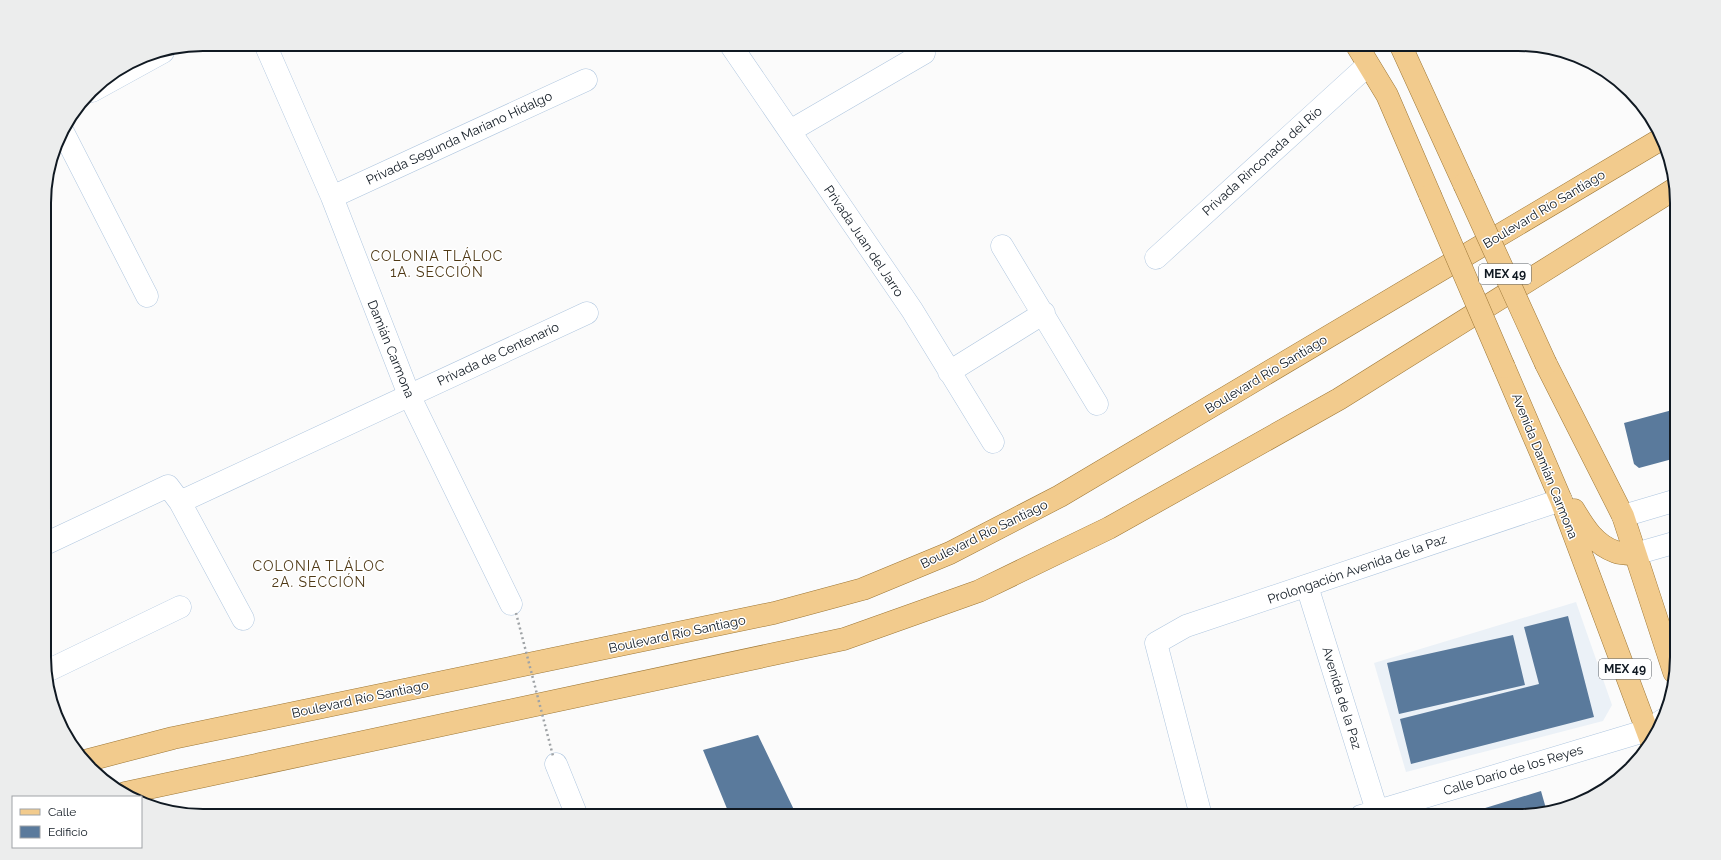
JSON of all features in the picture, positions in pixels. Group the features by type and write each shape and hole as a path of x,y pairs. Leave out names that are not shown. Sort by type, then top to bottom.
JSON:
{"main road":[{"name":"MEX 49","path":"1360,51 1368,64"},
{"name":"MEX 49","path":"1403,51 1546,364 1623,516 1670,660"},
{"name":"Avenida Damián Carmona","path":"1368,64 1387,95 1546,462 1601,608 1653,727"},
{"name":"Boulevard Río Santiago","path":"91,759 173,738 774,614 863,588 950,553 1060,496 1657,142"},
{"path":"132,791 844,639 979,591 1109,528 1332,403 1670,192"},
{"path":"1546,462 1585,528 1600,545 1617,553 1635,554"},
{"path":"1601,608 1596,574 1600,545 1609,528 1623,516"}],"street":[{"name":"Damián Carmona","path":"268,51 332,197 409,395 513,608"},
{"name":"Privada Juan del Jarro","path":"735,51 912,310 993,442"},
{"path":"790,131 924,53"},
{"name":"Privada Rinconada del Río","path":"1156,258 1368,64"},
{"path":"120,75 134,68"},
{"name":"Privada Segunda Mariano Hidalgo","path":"332,197 586,80"},
{"path":"66,138 147,296"},
{"path":"1002,246 1044,313 1097,404"},
{"name":"Privada de Centenario","path":"180,502 587,313"},
{"path":"949,372 1044,313"},
{"path":"51,541 168,486 180,502 243,619"},
{"name":"Prolongación Avenida de la Paz","path":"1199,809 1156,643 1186,626 1561,500"},
{"path":"1623,516 1670,502"},
{"path":"1635,554 1670,544"},
{"name":"Avenida de la Paz","path":"1308,586 1368,809"},
{"path":"51,669 180,607"},
{"name":"Calle Darío de los Reyes","path":"1383,809 1651,731"},
{"path":"555,760 574,809"}],"path":[{"path":"513,608 555,760"}],"shaded area":[{"path":"1576,602 1612,705 1603,721 1406,772 1374,663"}],"building":[{"path":"1670,411 1670,460 1639,468 1634,464 1624,423"},
{"path":"1568,616 1594,717 1411,764 1400,719 1539,684 1524,627"},
{"path":"1513,635 1525,685 1399,714 1387,663"},
{"path":"758,735 794,809 727,809 703,750"},
{"path":"1541,791 1545,807 1528,809 1482,809"}],"district":[{"name":"COLONIA TLÁLOC 1A. SECCIÓN","path":"437,264"},
{"name":"COLONIA TLÁLOC 2A. SECCIÓN","path":"319,574"}]}
